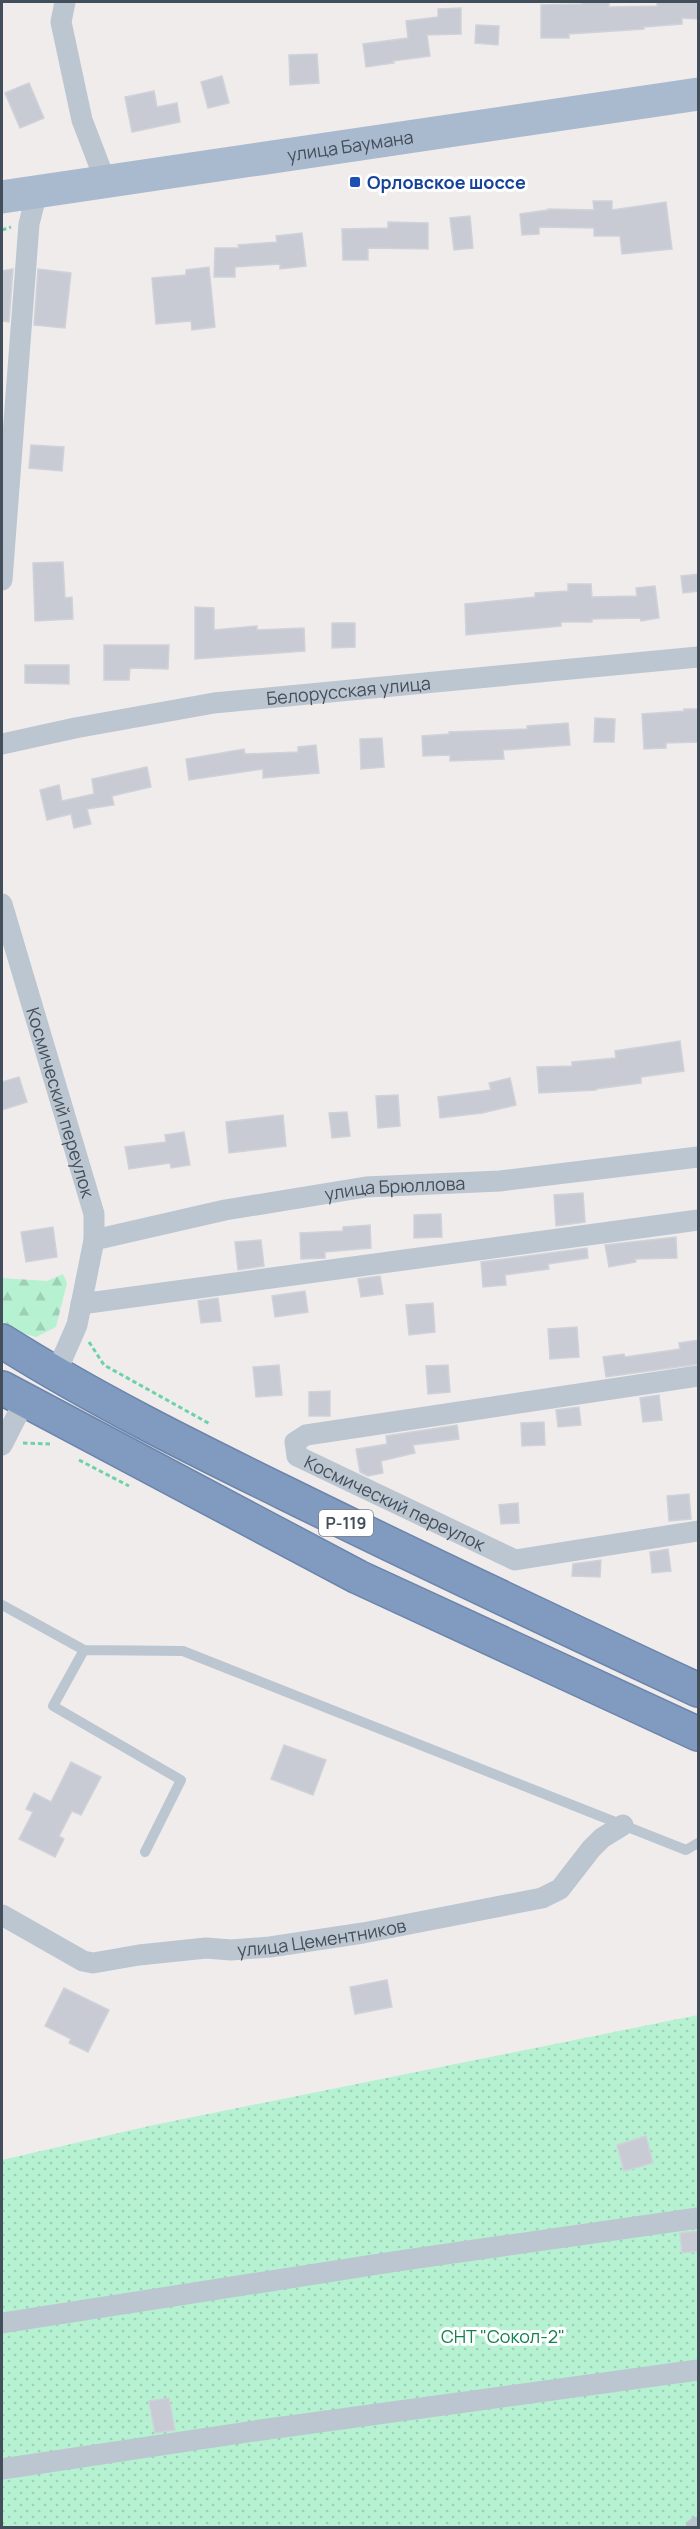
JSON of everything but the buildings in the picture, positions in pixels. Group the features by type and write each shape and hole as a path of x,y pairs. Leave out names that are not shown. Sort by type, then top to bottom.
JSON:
{"highway":[{"name":"Р-119","path":"2,1341 55,1375 188,1445 415,1557 699,1690"},
{"name":"Р-119","path":"13,1395 358,1576 699,1734"}],"main road":[{"name":"улица Баумана","path":"2,197 699,94"}],"street":[{"path":"65,2 61,22 82,120 105,180"},
{"path":"2,580 29,224 37,192"},
{"name":"Белорусская улица","path":"2,744 75,728 214,704 699,657"},
{"name":"Космический переулок","path":"2,904 94,1214 94,1240 77,1325 55,1375"},
{"name":"улица Брюллова","path":"94,1240 225,1210 366,1188 500,1180 699,1157"},
{"path":"81,1304 699,1220"},
{"name":"Космический переулок","path":"699,1376 306,1435 295,1442 297,1455 515,1560 699,1531"},
{"path":"2,1444 13,1395"},
{"name":"улица Цементников","path":"2,1915 82,1961 93,1963 206,1947 231,1950 270,1947 374,1931 542,1898 560,1889 591,1849 602,1838 623,1825"},
{"path":"2,2323 398,2261 699,2218"},
{"path":"2,2469 261,2430 699,2370"}],"lane":[{"path":"2,1605 84,1650 183,1651 686,1850 699,1843"},
{"path":"84,1650 53,1706 181,1780 145,1852"}],"path":[{"path":"77,1325 104,1365 210,1424"},
{"path":"2,1444 52,1444 62,1450"},
{"path":"72,1455 110,1478"}],"green space":[{"path":"63,1274 67,1283 56,1327 36,1337 15,1331 2,1321 2,1278 47,1281"},
{"name":"СНТ \"Сокол-2\"","path":"698,2015 698,2527 2,2527 2,2160 149,2126"}],"place":[{"name":"Орловское шоссе","path":"355,182"}]}
